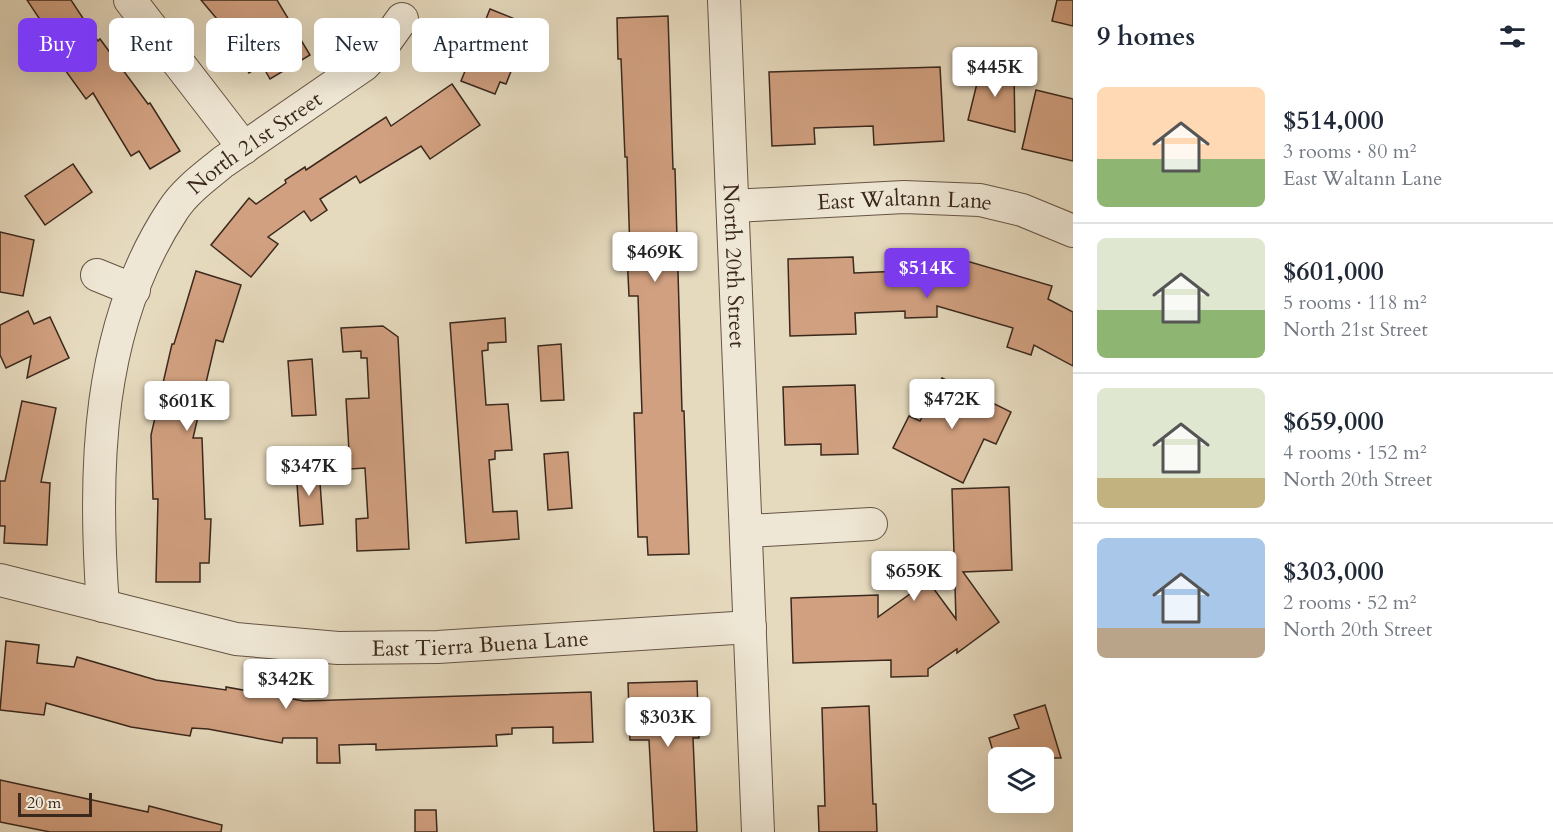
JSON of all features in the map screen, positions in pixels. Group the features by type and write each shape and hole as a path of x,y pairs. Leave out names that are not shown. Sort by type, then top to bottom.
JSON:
{"street":[{"path":"130,0 244,148"},
{"name":"North 20th Street","path":"724,0 758,832"},
{"name":"North 21st Street","path":"103,606 98,532 101,442 106,395 118,334 146,257 174,208 203,179 364,65 384,44 402,19"},
{"name":"East Waltann Lane","path":"733,206 904,197 980,200 1022,210 1073,231"},
{"path":"97,275 134,290"},
{"path":"747,531 871,524"},
{"name":"East Tierra Buena Lane","path":"0,580 236,639 338,648 438,647 750,627"}],"building":[{"path":"27,0 71,0 83,18 39,18"},
{"path":"201,0 277,0 288,18 216,18"},
{"path":"1057,0 1073,0 1073,26 1052,21"},
{"path":"490,9 512,18 486,18"},
{"path":"668,16 689,554 648,555 647,537 638,537 634,413 642,413 638,296 629,296 627,157 625,157 617,18"},
{"path":"97,39 100,39 109,51 109,72 124,72 148,104 150,103 180,151 150,169 139,151 131,156 93,93 86,99 67,72 97,72"},
{"path":"302,42 310,55 302,60"},
{"path":"982,63 1014,71 1015,132 968,120"},
{"path":"940,67 944,141 874,145 873,126 814,128 815,144 772,146 769,72"},
{"path":"266,72 282,72 270,79"},
{"path":"465,72 511,72 506,84 500,82 495,94 461,81"},
{"path":"452,84 480,125 430,159 421,146 360,183 356,176 320,199 327,210 311,221 304,211 268,237 278,244 251,277 211,245 249,198 256,204 286,183 285,180 305,167 306,170 386,117 391,126"},
{"path":"1036,90 1073,99 1073,161 1022,149"},
{"path":"73,164 92,192 45,225 25,196"},
{"path":"0,232 34,240 23,296 0,292"},
{"path":"853,257 854,273 902,271 902,259 953,257 1052,286 1048,299 1073,312 1073,366 1034,345 1031,355 1007,347 1013,328 937,306 937,317 905,318 905,311 855,313 856,334 790,336 788,259"},
{"path":"196,271 241,285 223,342 216,340 193,438 202,438 205,519 211,519 209,563 200,563 200,582 156,582 158,499 153,499 151,435 172,344 174,344"},
{"path":"28,311 34,324 50,317 69,358 27,378 31,356 6,368 0,355 0,325"},
{"path":"505,318 506,342 488,343 488,350 482,351 486,405 508,404 512,450 495,451 495,459 489,460 493,512 517,511 519,539 466,543 450,323"},
{"path":"383,326 398,337 409,549 357,551 356,519 368,518 365,468 350,469 346,399 369,398 367,358 361,358 361,351 343,352 341,328"},
{"path":"561,344 564,400 541,401 538,346"},
{"path":"312,359 316,415 292,416 288,361"},
{"path":"942,378 1011,412 996,444 984,439 963,483 893,448 909,416 920,421"},
{"path":"855,385 858,454 821,455 821,444 785,445 783,387"},
{"path":"22,401 56,408 41,482 50,483 47,545 4,543 5,526 0,526 0,481 5,481"},
{"path":"568,452 572,508 548,510 544,454"},
{"path":"319,469 323,524 300,526 296,470"},
{"path":"1009,487 1012,570 963,572 999,622 957,653 957,649 928,669 928,676 891,677 891,660 793,663 791,598 878,595 878,617 928,581 956,619 952,489"},
{"path":"6,641 39,645 37,663 74,667 77,657 156,680 226,690 226,687 304,701 591,692 593,742 553,743 553,727 512,728 512,734 496,735 497,746 376,750 376,744 339,745 340,763 317,763 317,738 283,738 282,743 192,728 190,736 131,727 46,703 44,715 0,710"},
{"path":"697,681 699,738 693,738 697,832 654,832 649,740 630,740 628,683"},
{"path":"1045,705 1061,758 1054,758 1054,747 992,747 989,738 1019,728 1014,715"},
{"path":"869,706 873,804 876,804 877,832 819,832 818,806 825,806 822,708"},
{"path":"0,780 148,812 149,806 222,825 221,832 50,832 0,822"},
{"path":"415,810 436,810 437,832 415,832"}]}
